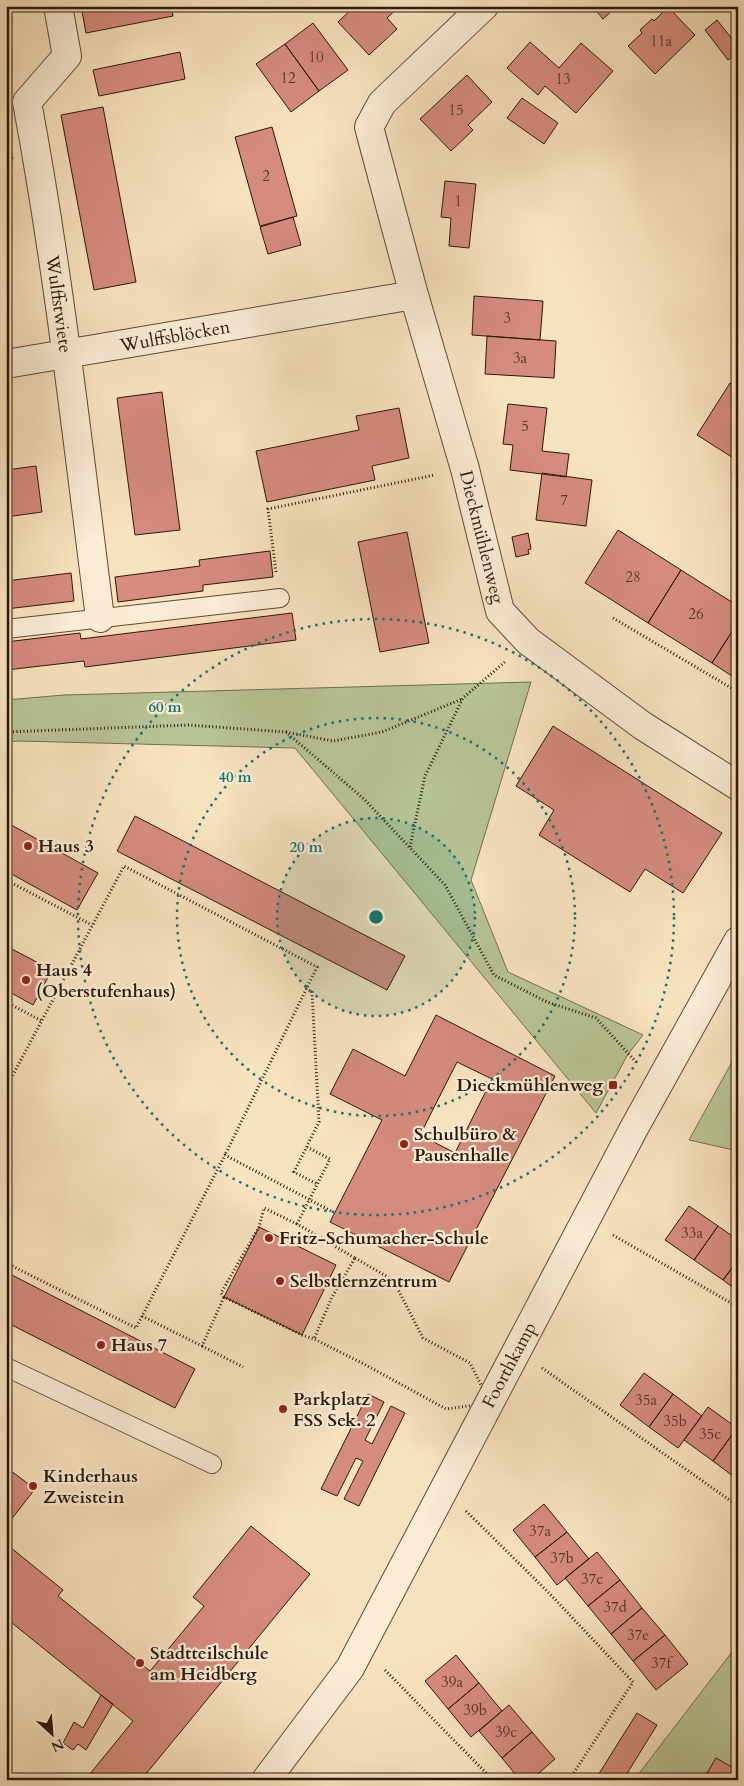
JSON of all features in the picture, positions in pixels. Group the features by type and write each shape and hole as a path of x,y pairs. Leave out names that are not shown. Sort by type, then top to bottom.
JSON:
{"street":[{"name":"Wulffstwiete","path":"58,6 67,56 27,102 39,166 66,354 100,618"},
{"name":"Dieckmühlenweg","path":"484,6 382,103 369,128 414,295 465,469 500,611 528,641 642,726 738,786"},
{"name":"Wulffsblöcken","path":"6,364 414,295"},
{"name":"Foorthkamp","path":"266,1780 350,1668 362,1647 658,1084 738,941"}],"lane":[{"path":"6,629 280,598"},
{"path":"6,1367 212,1464"}],"path":[{"path":"280,598 268,509 465,469"},
{"path":"732,472 738,475"},
{"path":"614,618 738,692"},
{"path":"6,732 189,726 286,732 333,742 382,732 463,698 528,641"},
{"path":"410,848 425,776 463,698"},
{"path":"286,732 364,799 446,885 494,975 547,1002 596,1018 658,1084"},
{"path":"6,1088 124,866 317,967 225,1155 136,1328 6,1263"},
{"path":"8,881 92,925"},
{"path":"306,988 312,992 319,1122 294,1172 317,1184"},
{"path":"6,1002 42,1021"},
{"path":"297,1224 330,1159 307,1147"},
{"path":"225,1155 331,1211"},
{"path":"453,1354 423,1338 393,1280 297,1224 264,1208 258,1227 220,1293 224,1297 364,1364 446,1409 490,1403"},
{"path":"586,1220 738,1307"},
{"path":"314,1339 332,1298 355,1258"},
{"path":"202,1346 224,1297"},
{"path":"142,1316 243,1367"},
{"path":"517,1351 738,1506"},
{"path":"444,1490 548,1592 633,1682 569,1780"},
{"path":"362,1647 493,1780"}],"green space":[{"path":"531,682 471,880 508,972 643,1035 628,1054 596,1113 295,748 6,742 6,700 64,695"},
{"path":"738,1051 738,1151 689,1140"},
{"path":"738,1643 738,1780 634,1780 735,1648"}],"building":[{"path":"81,6 171,6 173,16 86,33"},
{"path":"355,6 400,6 387,18 397,29 369,55 338,22"},
{"path":"592,6 617,6 603,19"},
{"path":"668,7 695,35 655,74 628,46 642,33 640,30 652,19 654,21"},
{"path":"717,20 738,46 738,53 728,60 705,30"},
{"path":"313,23 348,70 319,91 285,44"},
{"path":"530,42 559,68 581,43 613,71 576,113 545,86 538,95 507,68"},
{"path":"285,44 319,91 291,112 256,64"},
{"path":"180,52 185,79 99,96 93,70"},
{"path":"467,75 492,102 468,125 473,130 451,151 420,119"},
{"path":"522,98 558,123 544,144 507,118"},
{"path":"103,107 136,282 94,290 61,115"},
{"path":"6,118 13,159 6,161"},
{"path":"272,127 297,216 260,226 235,137"},
{"path":"445,181 476,184 469,248 449,246 451,218 441,217"},
{"path":"293,217 301,245 268,254 260,227"},
{"path":"474,296 543,301 540,340 472,335"},
{"path":"487,336 556,341 554,378 485,374"},
{"path":"730,383 738,387 738,461 697,435"},
{"path":"162,392 180,530 135,535 117,398"},
{"path":"508,404 547,408 542,451 569,454 566,477 510,470 513,445 503,444"},
{"path":"399,408 409,458 372,466 375,480 267,502 256,451 359,430 356,416"},
{"path":"36,466 42,512 6,517 6,470"},
{"path":"542,473 592,480 586,526 536,520"},
{"path":"618,530 681,570 648,623 585,583"},
{"path":"407,532 429,643 380,652 358,542"},
{"path":"528,533 531,549 528,550 529,554 516,557 512,537"},
{"path":"270,551 273,577 203,585 203,591 118,602 115,577 200,566 199,560"},
{"path":"681,570 738,606 738,622 712,663 648,623"},
{"path":"71,573 74,601 6,609 6,581"},
{"path":"292,613 296,640 85,667 84,661 6,670 6,642 80,633 81,639"},
{"path":"738,622 738,680 712,663"},
{"path":"553,726 722,833 683,893 645,869 630,892 539,835 554,810 516,786"},
{"path":"135,816 405,956 387,990 117,851"},
{"name":"Haus 3","path":"6,822 98,873 77,910 6,871"},
{"name":"Haus 4 (Oberstufenhaus)","path":"6,946 52,970 33,1005 6,990"},
{"name":"Schulbüro & Pausenhalle","path":"436,1015 555,1076 449,1282 330,1222 382,1120 330,1094 353,1049 405,1076","holes":["457,1062 492,1079 455,1153 420,1135"]},
{"path":"689,1206 718,1226 694,1260 665,1240"},
{"path":"718,1226 738,1240 738,1260 723,1280 694,1260"},
{"name":"Selbstlernzentrum","path":"259,1227 336,1265 302,1335 224,1297"},
{"path":"738,1260 738,1291 723,1280"},
{"name":"Haus 7","path":"6,1272 195,1369 175,1408 6,1322"},
{"path":"644,1373 673,1394 649,1427 620,1405"},
{"path":"368,1394 384,1402 365,1440 372,1444 391,1406 405,1413 359,1506 344,1499 363,1461 356,1458 337,1496 321,1489"},
{"path":"673,1394 702,1416 678,1448 649,1427"},
{"path":"708,1407 737,1428 713,1461 684,1440"},
{"path":"738,1429 738,1480 713,1461"},
{"path":"6,1467 35,1489 10,1521 6,1519"},
{"path":"544,1504 567,1532 535,1557 513,1530"},
{"path":"251,1526 310,1574 141,1780 85,1780 133,1721 6,1618 6,1551 10,1547 63,1590 58,1596 150,1671 204,1606 193,1597"},
{"path":"567,1532 589,1559 557,1585 535,1557"},
{"path":"597,1552 620,1580 588,1606 565,1578"},
{"path":"620,1580 642,1608 611,1634 588,1606"},
{"path":"642,1608 665,1635 633,1661 611,1634"},
{"path":"665,1635 688,1664 656,1690 633,1661"},
{"path":"456,1655 479,1683 448,1709 425,1681"},
{"path":"479,1683 502,1711 471,1737 448,1709"},
{"path":"101,1695 113,1704 86,1750 78,1744 73,1750 63,1743 74,1722 83,1728"},
{"path":"509,1705 532,1732 502,1758 479,1731"},
{"path":"637,1713 657,1725 623,1780 595,1780"},
{"path":"532,1732 555,1759 531,1780 520,1780 502,1758"},
{"path":"716,1758 737,1770 731,1780 715,1780 706,1775"}],"place":[{"name":"Haus 3","path":"28,846"},
{"name":"Haus 4 (Oberstufenhaus)","path":"26,980"},
{"name":"Dieckmühlenweg","path":"613,1085"},
{"name":"Schulbüro & Pausenhalle","path":"404,1144"},
{"name":"Fritz-Schumacher-Schule","path":"269,1238"},
{"name":"Selbstlernzentrum","path":"280,1281"},
{"name":"Haus 7","path":"101,1345"},
{"name":"Parkplatz FSS Sek. 2","path":"283,1409"},
{"name":"Kinderhaus Zweistein","path":"33,1486"},
{"name":"Stadtteilschule am Heidberg","path":"140,1663"}]}
